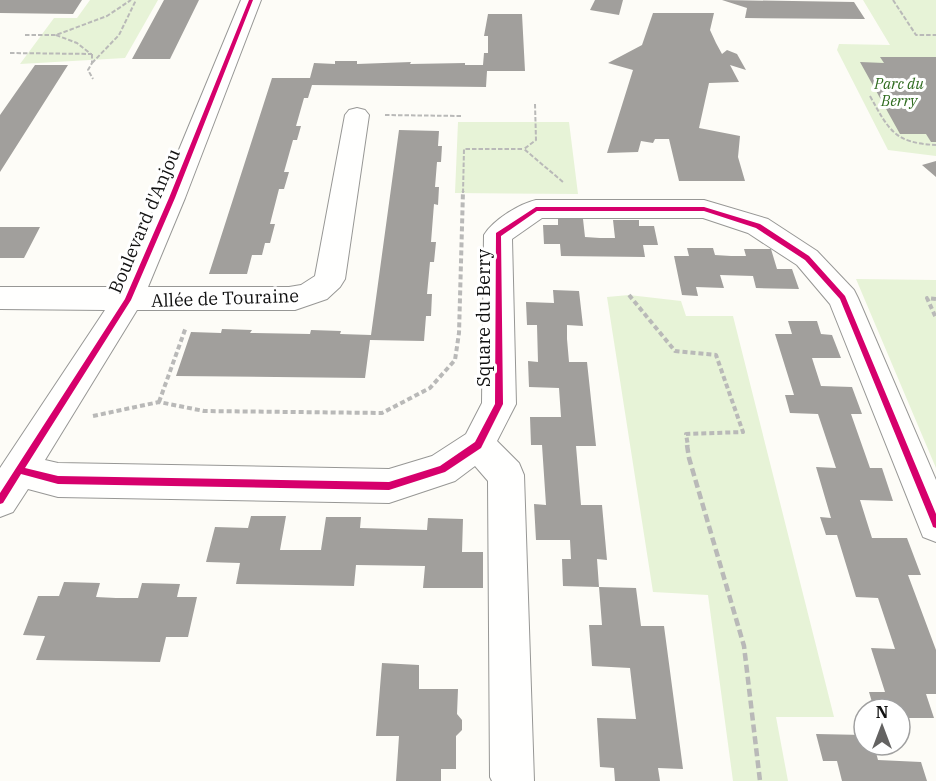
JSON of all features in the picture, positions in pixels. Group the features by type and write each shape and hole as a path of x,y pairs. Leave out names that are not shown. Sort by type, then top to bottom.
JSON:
{"street":[{"name":"Boulevard d'Anjou","path":"0,500 128,300 172,198 250,0"},
{"name":"Allée de Touraine","path":"0,298 195,300 304,297 324,286 330,279 357,115"},
{"name":"Square du Berry","path":"19,470 58,480 389,486 442,469 478,445 499,404 498,235 536,209 704,209 758,226 807,258 843,298 936,524"},
{"path":"478,445 506,475 513,777"}],"path":[{"path":"25,35 56,35 107,16 134,0"},
{"path":"93,79 88,70 92,63 116,41 130,19 134,0"},
{"path":"893,0 916,35 936,35"},
{"path":"56,35 77,43 92,54"},
{"path":"10,53 92,54"},
{"path":"92,54 92,63"},
{"path":"870,96 893,136 914,146 936,146"},
{"path":"48,426 159,402 204,411 382,412 430,388 454,360 459,333 464,149 524,149 536,140 535,104"},
{"path":"357,115 462,116"},
{"path":"524,149 570,188 573,209"},
{"path":"629,295 675,351 716,355 743,432 686,434 689,458 744,646 760,781"},
{"path":"936,299 927,298 936,318"},
{"path":"159,402 195,300"}],"green space":[{"path":"90,0 158,0 125,58 20,64 54,18 77,18"},
{"name":"Parc du Berry","path":"863,0 936,0 936,156 888,150 837,50 839,44 890,45"},
{"path":"458,122 569,122 578,194 455,193"},
{"path":"856,279 936,280 936,468"},
{"path":"629,295 681,301 686,316 733,316 834,717 776,717 788,781 733,781 708,595 653,592 607,297"}],"building":[{"path":"0,0 82,0 73,14 0,13"},
{"path":"164,0 199,0 170,59 132,59"},
{"path":"595,0 623,0 619,15 590,10"},
{"path":"722,0 854,2 865,19 745,18 747,8"},
{"path":"653,13 714,13 710,30 722,54 727,50 737,54 746,70 730,65 739,82 709,83 699,128 740,136 738,157 745,181 679,181 669,139 655,139 653,143 641,141 638,152 607,153 633,70 608,63 642,45"},
{"path":"488,14 522,14 525,71 487,71 486,87 312,85 308,98 304,98 296,126 301,126 297,140 293,140 284,172 289,172 284,189 279,189 270,224 275,224 270,243 265,243 262,255 252,255 247,274 209,274 272,78 310,78 314,63 335,64 335,61 357,61 357,64 411,62 410,64 483,65 484,53 488,53 488,36 484,36"},
{"path":"880,57 936,57 936,142 931,142 926,134 900,134 860,62 884,63"},
{"path":"35,65 68,65 0,172 0,115"},
{"path":"399,130 439,131 438,146 442,146 441,162 437,162 435,187 439,187 438,205 434,204 431,242 436,242 434,262 430,262 427,294 432,294 431,316 426,316 424,341 370,340 365,378 176,376 191,332 221,333 222,329 252,330 250,333 310,334 311,330 371,335"},
{"path":"936,161 936,177 922,165"},
{"path":"558,219 583,219 585,237 600,238 615,238 613,220 639,220 639,226 654,226 658,245 643,245 645,257 561,256 560,244 544,244 543,225 558,225"},
{"path":"0,227 40,227 24,258 0,258"},
{"path":"687,248 713,248 715,255 731,256 746,256 744,249 771,249 777,269 792,269 799,289 756,288 753,276 720,275 724,288 696,287 698,296 682,295 674,256 689,256"},
{"path":"553,290 579,291 583,326 567,325 567,339 569,362 587,362 596,446 576,446 581,505 602,505 607,560 597,559 599,587 563,586 562,559 571,559 570,540 536,540 534,504 546,505 542,445 531,445 530,417 561,417 559,388 529,387 528,361 538,362 537,325 527,325 526,302 554,303"},
{"path":"788,321 817,321 821,334 832,335 841,358 812,358 821,386 852,387 862,414 851,414 870,468 882,468 893,501 860,500 872,538 907,538 921,575 908,575 936,650 936,694 926,694 934,718 912,718 912,697 870,697 869,692 885,692 871,648 895,649 878,598 856,597 837,535 826,535 820,517 831,518 816,467 836,468 818,414 790,413 785,395 794,395 775,334 792,334"},
{"path":"251,516 286,516 280,550 321,550 326,517 361,517 360,528 427,530 428,518 463,519 462,552 483,552 483,588 423,588 425,566 356,565 354,586 236,584 240,563 206,562 215,527 248,528"},
{"path":"64,582 100,583 96,597 116,598 138,598 142,583 180,584 177,597 197,597 188,637 166,637 160,662 36,660 45,636 23,635 38,596 59,596"},
{"path":"599,587 636,588 641,626 664,626 683,769 658,768 660,781 615,781 614,768 600,767 597,718 636,719 630,668 592,666 589,625 602,625"},
{"path":"382,663 419,665 419,689 458,689 457,714 462,720 462,730 456,736 456,769 441,769 441,781 396,781 399,736 376,736"},
{"path":"816,734 852,735 852,757 877,757 878,760 921,762 927,781 842,781 837,761 823,761"}],"cycle path":[{"path":"0,500 128,300 172,198 251,0"},
{"path":"19,470 58,480 389,486 442,469 478,445 499,404 498,235 536,209 704,209 758,226 807,258 843,298 936,524"}]}
